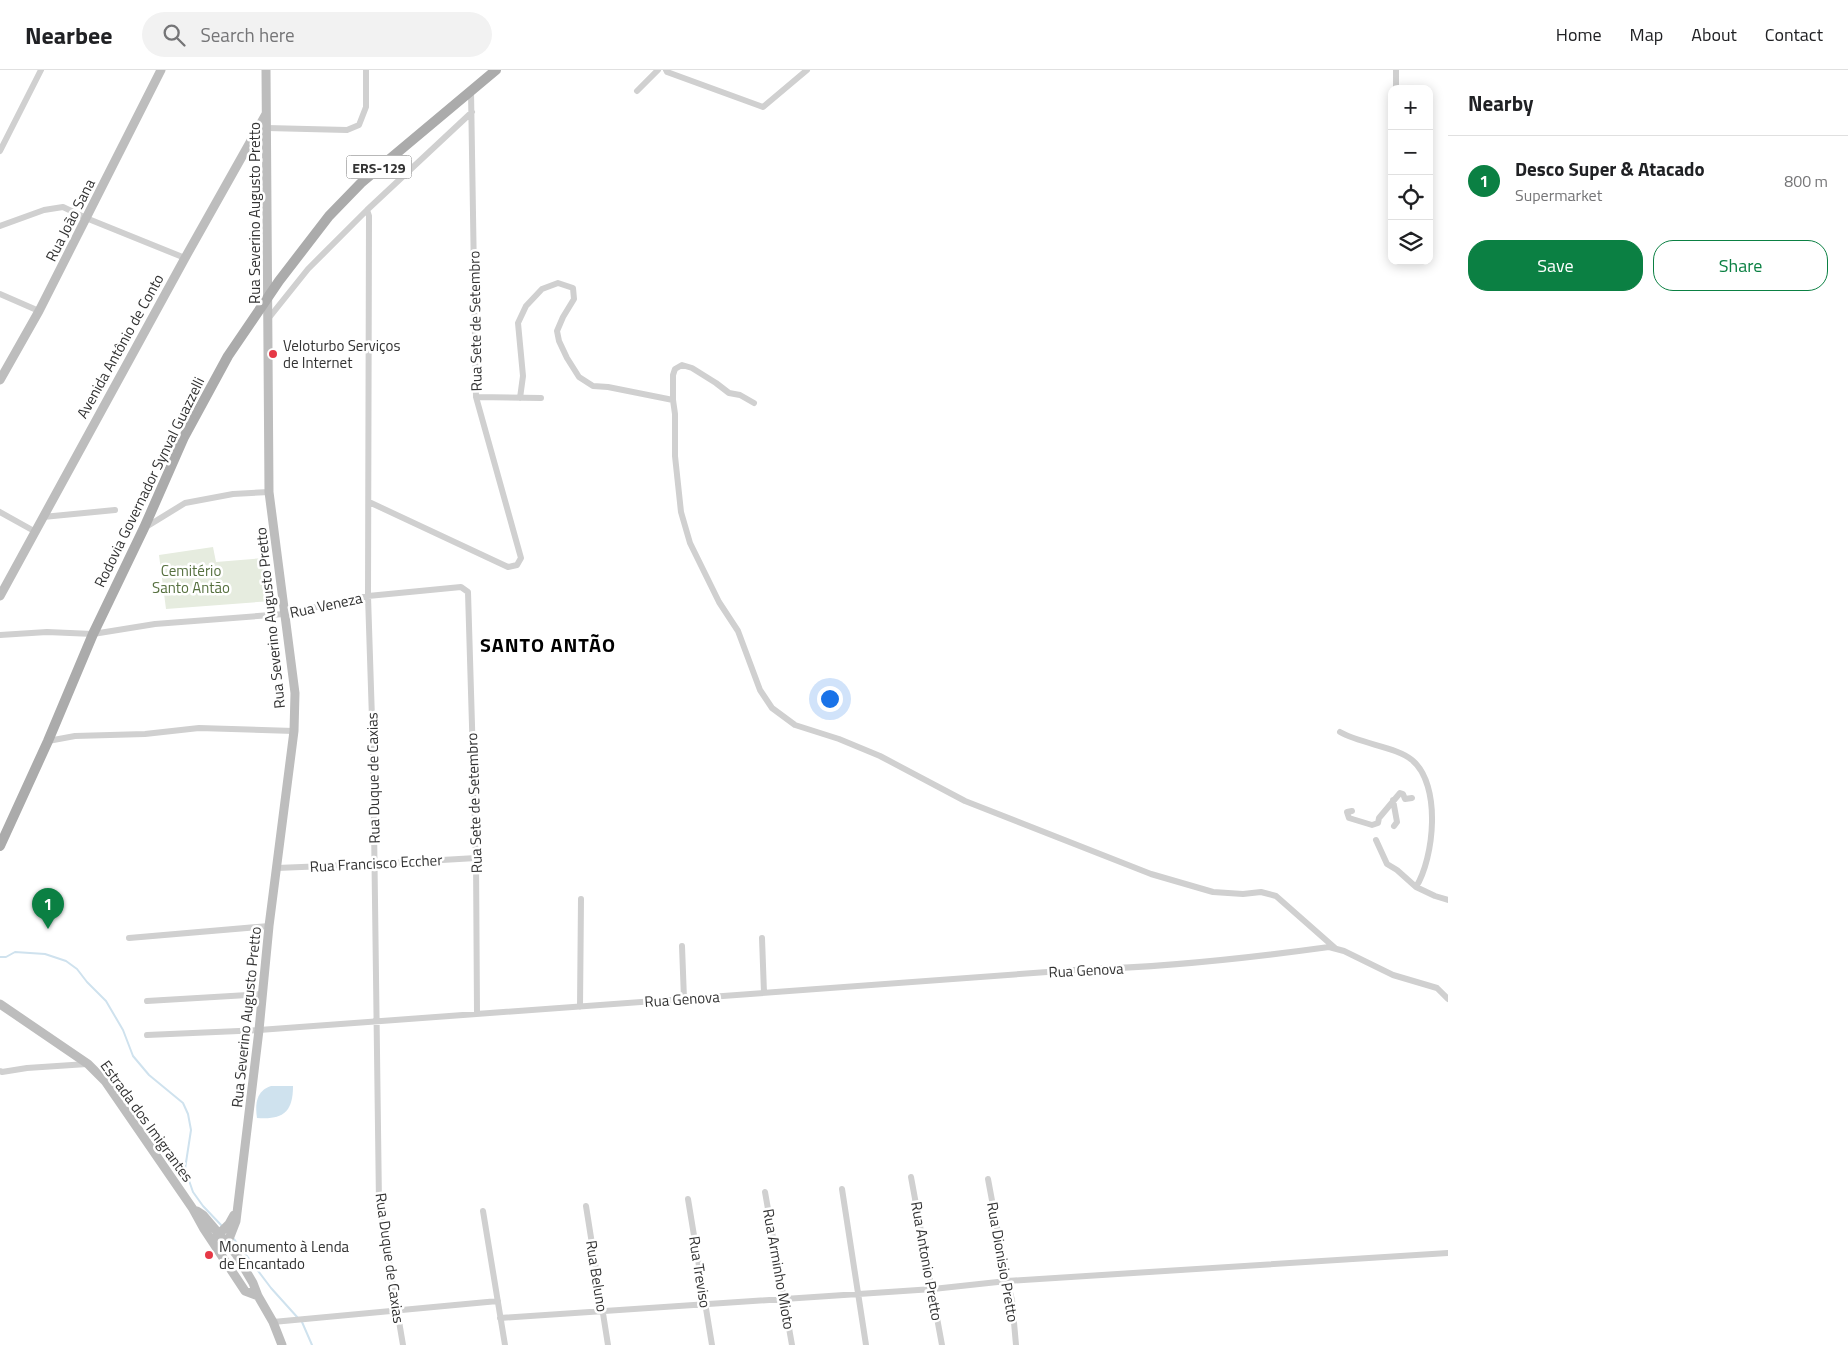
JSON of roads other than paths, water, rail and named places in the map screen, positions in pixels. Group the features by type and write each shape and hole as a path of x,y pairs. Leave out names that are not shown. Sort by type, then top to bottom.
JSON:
{"main road":[{"name":"Rodovia Governador Synval Guazzelli","path":"0,846 48,741 93,634 144,528 184,436 228,356 279,281 329,216 360,182 496,70"}],"street":[{"path":"0,150 41,70"},
{"name":"Rua João Sana","path":"0,380 39,311 161,70"},
{"name":"Rua Severino Augusto Pretto","path":"217,1235 232,1237 238,1209 294,731 295,693 270,492 266,70"},
{"path":"267,128 348,130 358,124 366,107 366,70"},
{"path":"637,91 658,70"},
{"path":"666,70 667,72 762,107 807,70"},
{"path":"1396,70 1396,85"},
{"name":"Rua Sete de Setembro","path":"369,502 508,567 517,565 521,558 476,397 471,91"},
{"name":"Avenida Antônio de Conto","path":"0,596 34,531 267,111"},
{"path":"268,319 308,269 367,210 472,112"},
{"path":"0,226 44,210 63,207 185,258"},
{"name":"Rua Duque de Caxias","path":"367,210 369,216 368,596 379,1203 403,1345"},
{"path":"520,398 523,376 518,322 526,306 542,290 558,283 573,288 574,299 557,331 559,341 567,358 579,377 593,386 628,390 673,400"},
{"path":"0,294 39,311"},
{"path":"754,403 740,395 729,393 716,382 692,368 682,365 675,369 673,375 675,456 681,512 690,543 719,602 738,631 760,690 772,708 795,725 839,739 880,756 965,801 1151,874 1213,892 1243,894 1261,892 1276,896 1335,948 1393,975 1437,988 1448,999"},
{"path":"476,397 541,398"},
{"path":"144,528 185,503 233,494 270,492"},
{"path":"43,516 115,510"},
{"path":"0,512 34,531"},
{"name":"Rua Veneza","path":"0,635 47,632 93,634 155,624 284,614 368,596 461,587 468,592"},
{"name":"Rua Sete de Setembro","path":"468,592 476,858 477,1014"},
{"path":"48,741 75,736 144,734 199,728 294,731"},
{"path":"1340,732 1352,739 1402,754 1412,760 1421,771 1427,783 1433,825 1432,838 1422,877 1416,887"},
{"path":"1352,811 1347,812 1349,818 1375,827 1378,818 1400,793 1403,794 1405,799 1412,798"},
{"path":"1391,802 1397,822 1394,826"},
{"path":"1376,840 1387,864 1397,870 1416,887 1448,900"},
{"name":"Rua Francisco Eccher","path":"277,868 476,858"},
{"path":"580,899 580,1007"},
{"path":"129,938 270,926"},
{"path":"762,938 764,993"},
{"path":"682,946 684,999"},
{"name":"Rua Genova","path":"148,1035 259,1030 1080,970 1143,968 1329,947 1335,948"},
{"path":"147,1001 263,994"},
{"name":"Estrada dos Imigrantes","path":"0,1004 88,1064 105,1081 193,1209 202,1215 217,1235 218,1249 245,1291 258,1296"},
{"path":"0,1071 88,1064"},
{"name":"Rua Antonio Pretto","path":"911,1177 942,1345"},
{"name":"Rua Dionisio Pretto","path":"988,1179 1012,1300 1016,1345"},
{"path":"842,1189 866,1345"},
{"name":"Rua Arminho Mioto","path":"765,1192 792,1345"},
{"name":"Rua Treviso","path":"688,1198 712,1345"},
{"name":"Rua Beluno","path":"586,1206 608,1345"},
{"path":"483,1211 505,1345"},
{"name":"Estrada dos Imigrantes","path":"217,1235 232,1237 282,1345"},
{"path":"218,1249 232,1237"},
{"path":"500,1318 1448,1253"},
{"path":"273,1322 498,1301"}],"water":[{"path":"271,1086 293,1086 291,1102 280,1116 257,1118 256,1108 259,1095"}],"waterway":[{"path":"0,957 6,957 15,952 45,954 66,961 77,969 106,1001 123,1030 133,1056 149,1075 183,1103 188,1114 191,1130 185,1169 193,1192 222,1226"},
{"path":"234,1239 271,1288 298,1318"},
{"path":"302,1322 312,1345"}],"place":[{"name":"Veloturbo Serviços de Internet","path":"273,354"},
{"name":"Desco Super & Atacado","path":"48,929"},
{"name":"Monumento à Lenda de Encantado","path":"209,1255"}],"district":[{"name":"SANTO ANTÃO","path":"548,644"}],"park label":[{"name":"Cemitério Santo Antão","path":"191,578"}]}
